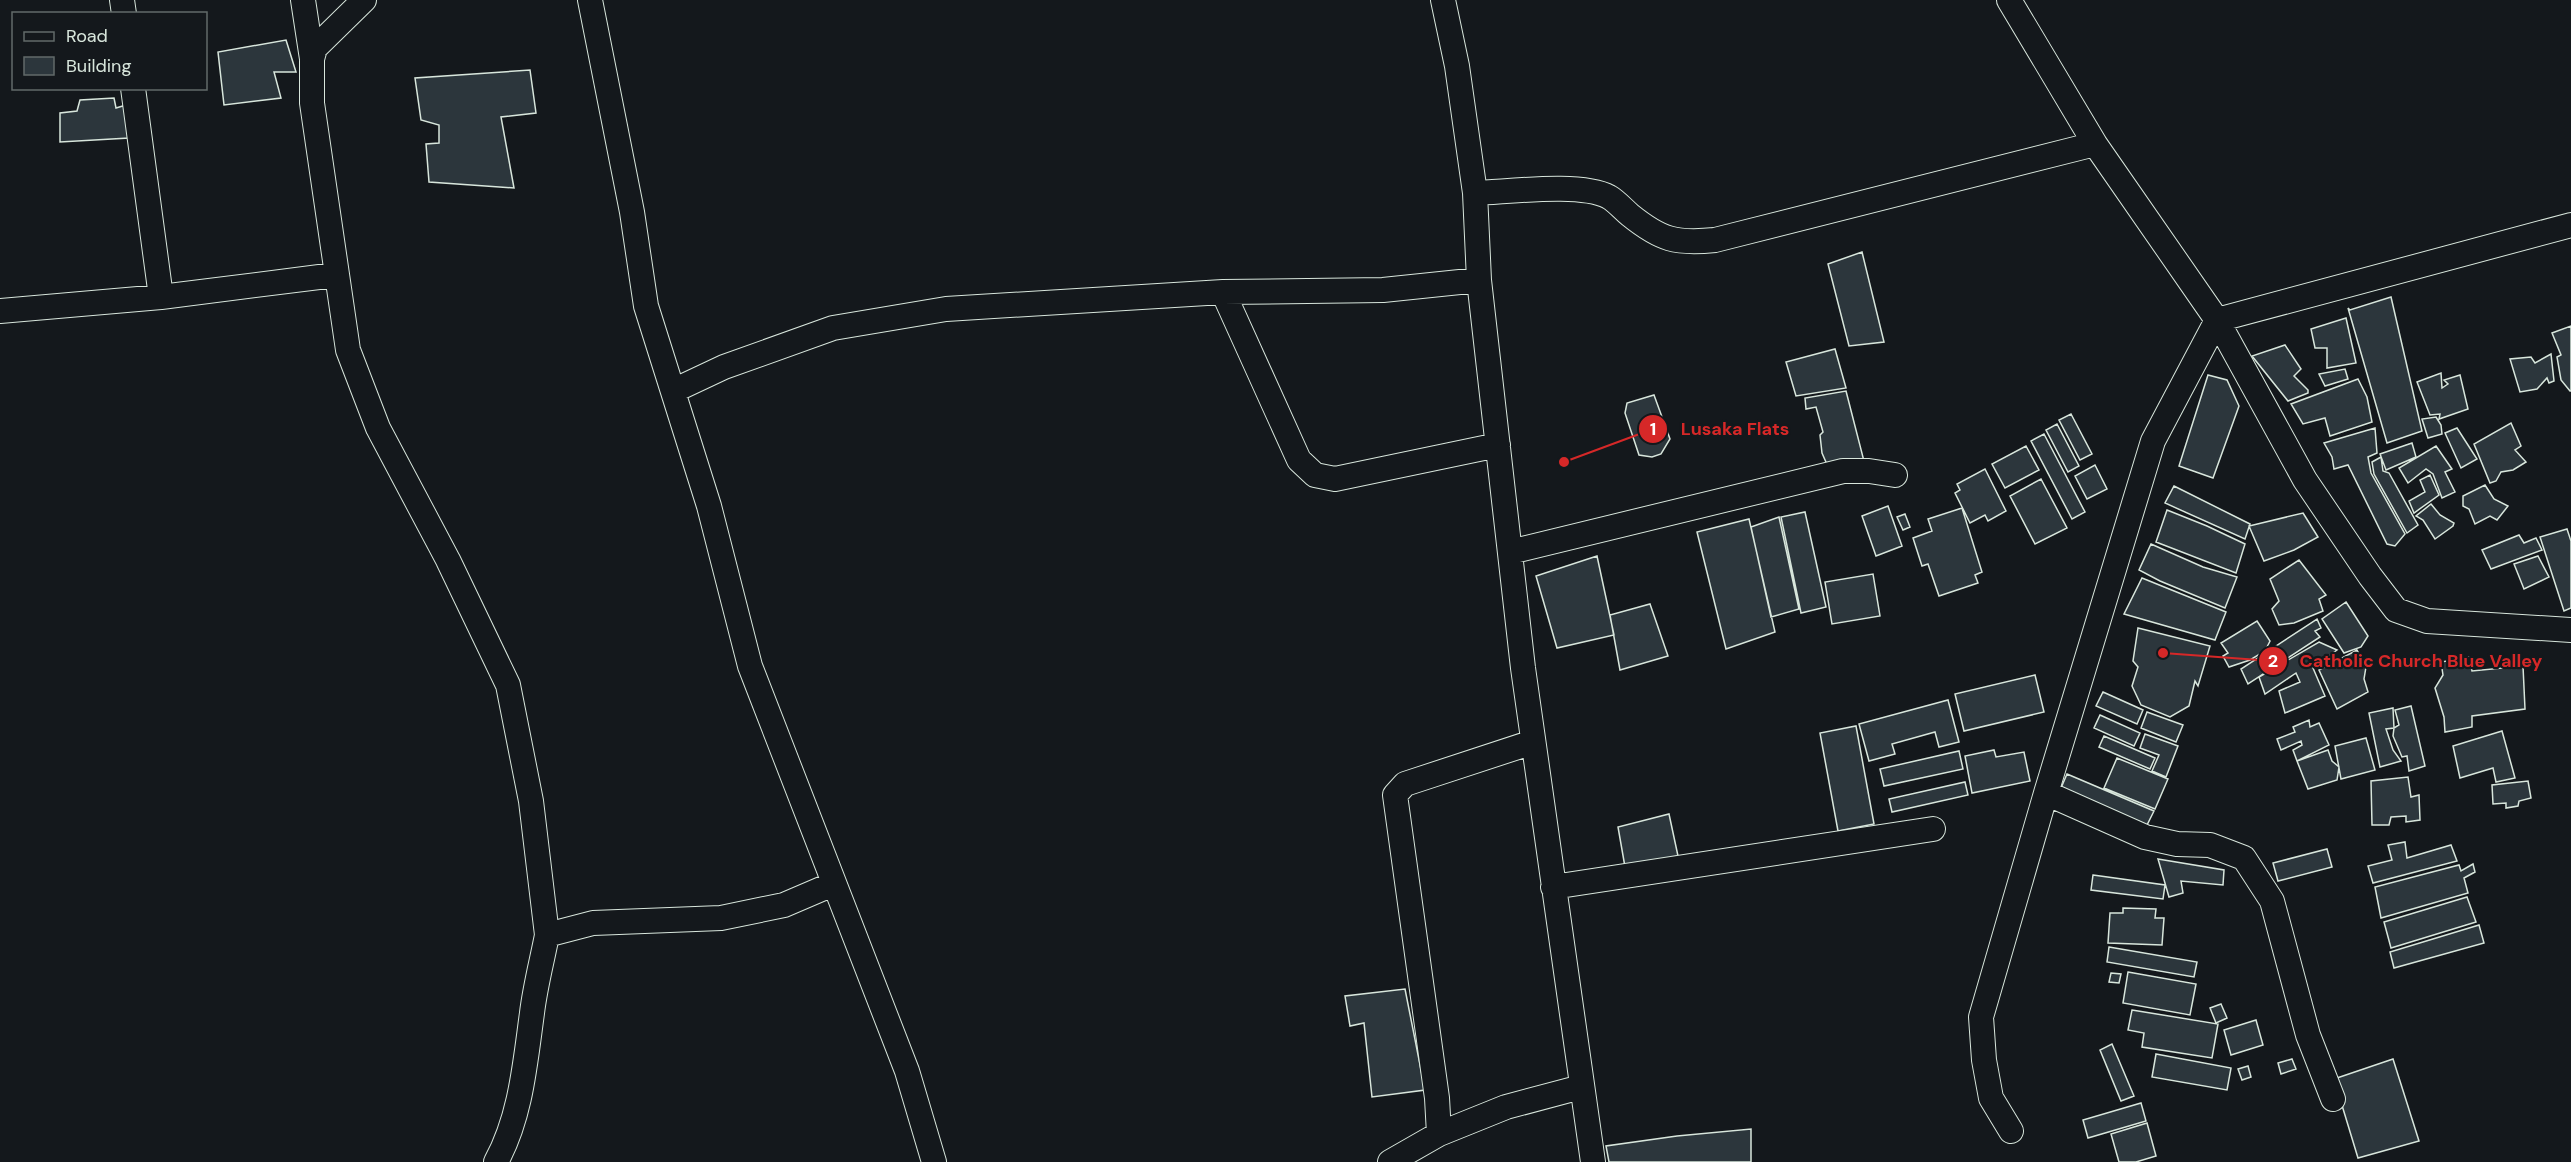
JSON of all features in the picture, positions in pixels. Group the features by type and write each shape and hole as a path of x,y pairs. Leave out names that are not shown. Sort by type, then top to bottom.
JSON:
{"street":[{"path":"303,0 312,59 312,103 335,275 348,350 378,428 448,560 508,685 531,801 547,935 532,1011 525,1070 508,1140 496,1162"},
{"path":"312,59 315,48 364,0"},
{"path":"590,0 632,212 646,306 709,506 750,666 907,1071 934,1162"},
{"path":"1443,0 1457,66 1475,193 1479,280 1533,742 1593,1162"},
{"path":"2009,0 2095,144 2217,320 2305,480 2370,576 2396,610 2427,621 2571,630"},
{"path":"133,90 161,297"},
{"path":"1475,193 1583,189 1609,197 1632,217 1665,239 1686,243 1715,240 2095,144"},
{"path":"2012,1131 1991,1098 1984,1060 1981,1017 2046,793 2154,441 2217,320 2571,225"},
{"path":"0,311 161,297 335,275"},
{"path":"673,392 724,367 833,328 946,309 1223,292 1383,290 1479,280"},
{"path":"1223,292 1299,460 1315,476 1335,479 1497,445"},
{"path":"1510,552 1822,475 1843,471 1869,471 1895,475"},
{"path":"1439,1134 1437,1098 1395,795 1405,784 1533,742"},
{"path":"2046,793 2145,837 2177,844 2210,845 2244,858 2272,901 2308,1035 2333,1099"},
{"path":"1553,887 1933,829"},
{"path":"547,935 593,923 721,918 784,905 833,884"},
{"path":"1390,1162 1439,1134 1506,1107 1581,1087"}],"building":[{"path":"286,40 296,72 274,72 281,98 224,105 218,52"},
{"path":"530,70 536,113 501,117 514,188 429,182 426,144 439,143 439,125 421,120 415,78"},
{"path":"114,98 116,108 126,105 129,138 60,142 60,113 77,111 80,100"},
{"path":"1862,252 1884,342 1849,346 1828,264"},
{"path":"2391,297 2422,431 2387,443 2348,308 2350,310"},
{"path":"2346,318 2356,363 2327,368 2327,348 2315,348 2311,329"},
{"path":"2571,326 2570,391 2561,380 2557,357 2561,355 2552,333"},
{"path":"2285,345 2301,369 2294,376 2308,390 2308,393 2288,401 2252,356"},
{"path":"1835,349 1846,388 1796,396 1786,362"},
{"path":"2551,354 2554,381 2549,383 2547,378 2537,389 2520,392 2510,359 2531,357 2535,363"},
{"path":"2345,369 2348,379 2325,386 2319,374"},
{"path":"2441,373 2442,388 2448,384 2444,380 2460,375 2468,409 2439,419 2440,414 2430,415 2417,382"},
{"path":"2208,375 2227,380 2239,406 2213,478 2179,466"},
{"path":"2358,379 2367,397 2372,422 2330,436 2325,418 2303,424 2291,404"},
{"path":"1846,391 1865,465 1829,469 1822,453 1820,435 1823,432 1816,407 1806,409 1805,398"},
{"path":"1654,395 1670,439 1661,454 1652,457 1639,455 1625,413 1627,403"},
{"path":"2071,414 2092,454 2080,460 2059,420"},
{"path":"2436,417 2441,425 2442,434 2428,438 2422,419"},
{"path":"2511,423 2521,446 2515,450 2526,462 2513,470 2501,472 2496,481 2490,483 2474,444"},
{"path":"2057,424 2079,466 2068,472 2046,430"},
{"path":"2375,428 2377,453 2368,457 2371,473 2405,534 2395,546 2387,544 2348,465 2334,469 2332,457 2324,443"},
{"path":"2457,428 2477,459 2461,468 2445,433"},
{"path":"2044,434 2085,512 2072,519 2031,441"},
{"path":"2412,443 2416,457 2386,470 2380,454"},
{"path":"2026,446 2039,470 2005,488 1992,464"},
{"path":"2436,446 2452,469 2445,472 2455,492 2442,498 2433,474 2426,469 2408,483 2399,468"},
{"path":"2381,457 2383,471 2389,473 2418,525 2407,533 2374,474 2372,462"},
{"path":"2095,465 2107,489 2087,499 2075,476"},
{"path":"1985,469 2006,511 1988,521 1985,515 1970,523 1955,493 1960,490 1957,484"},
{"path":"2430,475 2439,495 2414,513 2409,501 2425,492 2420,480"},
{"path":"2041,479 2067,528 2035,544 2010,496"},
{"path":"2485,485 2494,499 2508,506 2497,520 2490,516 2475,524 2469,509 2463,506 2463,496"},
{"path":"2174,486 2250,524 2245,539 2165,503"},
{"path":"2431,504 2440,515 2454,523 2435,539 2423,520 2416,516"},
{"path":"1888,506 1902,546 1876,556 1862,516"},
{"path":"1962,508 1982,572 1975,575 1978,583 1939,596 1928,564 1922,566 1913,538 1932,531 1928,519"},
{"path":"2167,510 2245,544 2236,573 2156,542"},
{"path":"1805,512 1826,607 1801,613 1781,517"},
{"path":"2303,513 2318,537 2294,550 2264,561 2249,526"},
{"path":"1905,514 1910,527 1903,530 1897,517"},
{"path":"1779,517 1799,609 1771,617 1751,527"},
{"path":"1749,519 1775,632 1726,649 1697,532"},
{"path":"2567,529 2571,541 2571,608 2564,611 2540,537"},
{"path":"2519,535 2524,543 2536,538 2542,550 2491,569 2482,550"},
{"path":"2151,544 2203,567 2237,577 2225,608 2139,570"},
{"path":"1597,556 1614,635 1557,648 1536,576"},
{"path":"2538,556 2549,577 2524,589 2514,564"},
{"path":"2299,560 2326,595 2319,599 2323,611 2294,623 2279,625 2272,609 2279,601 2270,579"},
{"path":"1873,574 1880,616 1832,624 1825,582"},
{"path":"2142,578 2226,612 2215,640 2124,614"},
{"path":"2346,602 2368,636 2361,647 2344,653 2322,619"},
{"path":"1650,604 1668,656 1620,670 1610,615"},
{"path":"2317,619 2321,628 2315,631 2320,637 2248,684 2241,669"},
{"path":"2257,621 2270,641 2265,651 2250,660 2229,667 2223,656 2228,653 2221,643"},
{"path":"2138,628 2210,646 2198,686 2195,681 2189,706 2170,717 2141,705 2132,686 2138,667 2133,661"},
{"path":"2319,642 2337,650 2313,668 2325,696 2285,713 2279,691 2300,682 2296,673 2265,694 2259,677"},
{"path":"2357,650 2366,667 2364,679 2368,692 2337,709 2319,670"},
{"path":"2469,657 2472,671 2523,666 2525,709 2472,716 2472,727 2445,732 2444,717 2435,688 2443,675 2441,662"},
{"path":"2035,675 2044,712 1964,731 1955,694"},
{"path":"2103,692 2143,710 2137,724 2096,706"},
{"path":"1948,700 1959,742 1939,747 1935,732 1892,744 1895,754 1869,761 1859,724"},
{"path":"2411,706 2425,766 2409,771 2407,756 2402,757 2393,736 2394,728 2399,725 2395,710"},
{"path":"2393,708 2394,728 2386,729 2393,750 2401,761 2380,767 2369,713"},
{"path":"2147,712 2183,725 2176,742 2141,728"},
{"path":"2100,715 2140,733 2134,746 2094,728"},
{"path":"2309,720 2310,727 2319,723 2329,745 2297,761 2293,750 2302,745 2301,741 2281,750 2277,739 2295,732 2293,727"},
{"path":"1856,726 1874,824 1838,831 1820,733"},
{"path":"2502,731 2515,778 2496,782 2493,768 2460,778 2453,746"},
{"path":"2145,734 2178,746 2166,777 2152,771 2159,755 2140,748"},
{"path":"2104,736 2155,758 2150,769 2099,747"},
{"path":"2366,738 2375,770 2341,779 2335,746"},
{"path":"1994,750 1996,757 2024,752 2030,781 1972,793 1965,756"},
{"path":"2328,750 2332,761 2339,767 2337,780 2308,789 2297,761"},
{"path":"1959,751 1963,769 1884,786 1880,769"},
{"path":"2117,758 2168,779 2155,809 2104,788"},
{"path":"2067,774 2154,811 2147,825 2061,788"},
{"path":"2408,777 2411,797 2419,795 2420,820 2406,822 2406,816 2391,817 2389,825 2372,825 2371,781"},
{"path":"2528,781 2531,798 2519,801 2518,806 2506,808 2506,803 2493,804 2492,785"},
{"path":"1965,782 1968,795 1892,812 1889,799"},
{"path":"1669,814 1678,856 1625,867 1618,827"},
{"path":"2405,842 2407,858 2451,845 2457,861 2373,883 2368,866 2392,860 2388,845"},
{"path":"2327,849 2332,867 2278,881 2273,863"},
{"path":"2158,859 2224,870 2223,885 2181,881 2183,893 2169,897"},
{"path":"2473,864 2475,872 2464,878 2468,893 2381,918 2375,887 2459,865 2461,871"},
{"path":"2093,875 2165,885 2163,899 2091,890"},
{"path":"2467,897 2476,922 2391,948 2384,922"},
{"path":"2123,908 2156,909 2155,918 2164,918 2162,945 2108,943 2110,913 2123,913"},
{"path":"2479,925 2484,943 2394,968 2390,952"},
{"path":"2109,947 2197,962 2194,977 2107,962"},
{"path":"2128,972 2196,984 2190,1015 2123,1003"},
{"path":"2111,973 2121,974 2119,983 2109,982"},
{"path":"1405,989 1425,1090 1372,1097 1364,1023 1350,1026 1345,996"},
{"path":"2221,1004 2227,1018 2216,1023 2210,1008"},
{"path":"2132,1010 2218,1024 2212,1058 2142,1047 2144,1033 2128,1030"},
{"path":"2256,1020 2263,1045 2231,1055 2224,1030"},
{"path":"2112,1044 2134,1096 2121,1101 2100,1050"},
{"path":"2156,1054 2231,1068 2227,1090 2152,1077"},
{"path":"2292,1059 2296,1069 2281,1074 2278,1063"},
{"path":"2393,1059 2419,1141 2358,1158 2334,1079"},
{"path":"2248,1066 2251,1077 2242,1080 2238,1069"},
{"path":"2141,1103 2146,1121 2088,1138 2083,1120"},
{"path":"2147,1123 2156,1156 2136,1162 2119,1162 2111,1134"},
{"path":"1751,1129 1751,1162 1609,1162 1606,1146 1677,1136"}],"place":[{"name":"Lusaka Flats","path":"1564,462"},
{"name":"Catholic Church Blue Valley","path":"2163,653"}]}
